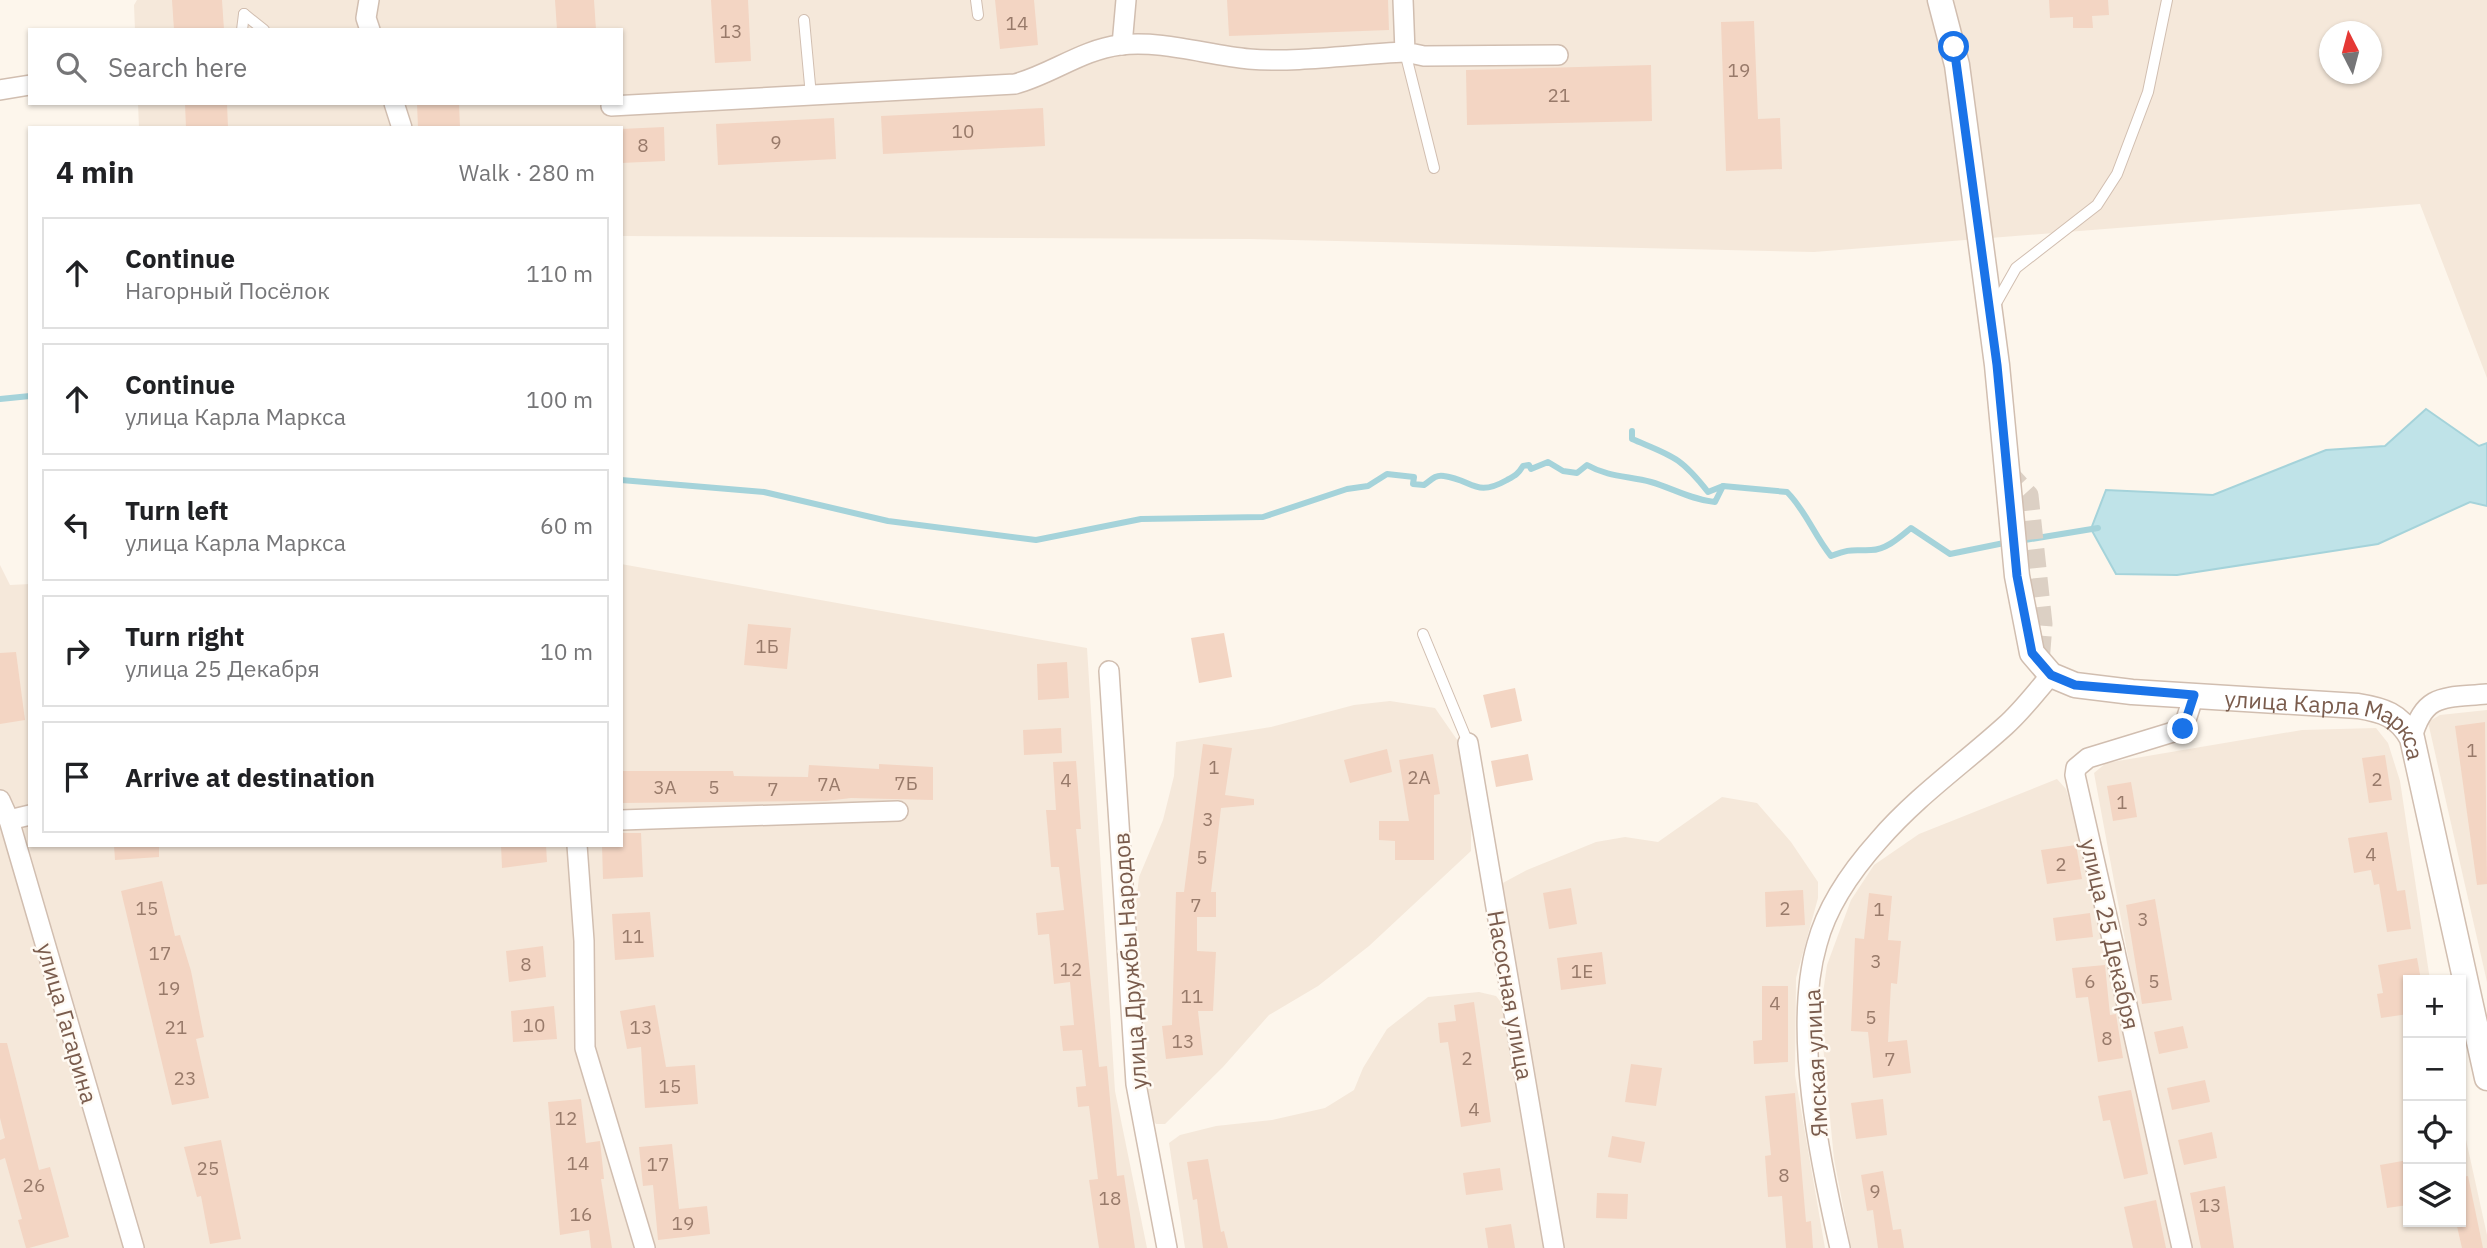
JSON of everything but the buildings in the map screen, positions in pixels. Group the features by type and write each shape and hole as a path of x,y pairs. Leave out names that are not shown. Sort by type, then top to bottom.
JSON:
{"street":[{"path":"1122,45 1126,0"},
{"path":"1403,0 1405,52"},
{"path":"1940,0 1957,65 1991,313 2017,576 2032,653 2051,675"},
{"path":"611,106 1015,84 1030,80 1087,52 1122,45 1151,45 1252,59 1405,52 1424,56 1558,55"},
{"path":"0,90 28,86"},
{"path":"395,105 401,126"},
{"name":"улица Дружбы Народов","path":"1109,671 1136,1084 1167,1248"},
{"name":"улица Карла Маркса","path":"2051,675 2075,685 2101,689 2375,709 2390,713 2404,724 2412,738 2487,1078"},
{"name":"Ямская улица","path":"1840,1248 1826,1187 1809,1044 1809,985 1824,924 1847,882 1879,840 1923,796 2007,724 2051,675"},
{"path":"2412,738 2418,716 2436,699 2487,694"},
{"name":"улица 25 Декабря","path":"2182,1248 2076,768 2088,758 2183,729 2194,695"},
{"name":"Насосная улица","path":"1468,743 1554,1248"},
{"name":"улица Гагарина","path":"0,800 9,820 134,1248"},
{"path":"623,820 898,811"},
{"path":"9,820 28,815"},
{"path":"577,847 584,941 585,1048 645,1248"}],"lane":[{"path":"976,0 978,15"},
{"path":"1991,313 2016,268 2097,205 2117,174 2148,92 2167,0"},
{"path":"242,28 244,14 262,28"},
{"path":"804,20 811,96"},
{"path":"1405,52 1434,168"},
{"path":"1423,634 1468,743"}],"shaded area":[{"path":"137,0 2487,0 2487,378 2420,204 1814,252 1249,239 623,236 623,126 139,126 138,105 623,105 623,28 135,28 134,5"},
{"path":"623,564 1087,648 1115,1091 1147,1248 0,1248 0,565 10,585 28,584 28,847 623,847"},
{"path":"1390,701 1435,708 1460,744 1471,809 1471,851 1369,946 1318,986 1269,1015 1223,1067 1165,1124 1156,1124 1150,1116 1134,921 1139,877 1163,820 1174,776 1176,742 1271,727 1354,705"},
{"path":"2487,710 2487,982 2428,722 2440,715"},
{"path":"2376,728 2388,743 2400,781 2429,975 2403,975 2403,1227 2466,1227 2466,1140 2487,1235 2487,1248 2192,1248 2134,989 2094,773 2106,763 2302,730"},
{"path":"2057,779 2066,789 2086,859 2174,1248 1851,1248 1834,1159 1820,1014 1827,965 1851,900 1874,865 1919,834"},
{"path":"1722,797 1757,803 1791,842 1818,882 1818,898 1796,978 1795,1075 1825,1248 1563,1248 1499,885 1527,870 1596,842 1625,837 1658,842"},
{"path":"1479,992 1496,996 1507,1010 1545,1248 1185,1248 1169,1143 1180,1135 1216,1126 1272,1120 1325,1108 1354,1090 1363,1068 1387,1029 1428,997"}],"water":[{"path":"2426,409 2479,446 2487,443 2487,506 2470,502 2378,544 2177,575 2116,574 2091,529 2106,490 2213,495 2326,450 2385,446"}],"waterway":[{"path":"0,399 28,396"},
{"path":"1632,431 1632,439 1674,458 1690,471 1708,492 1723,486"},
{"path":"623,480 764,492 888,521 1036,540 1141,519 1263,517 1347,489 1368,486 1387,474 1414,477 1413,484 1424,485 1441,476 1488,488 1513,477 1523,466 1529,465 1531,469 1548,462 1563,471 1577,473 1587,465 1603,472 1651,482 1707,501 1715,502 1723,486 1787,492 1800,507 1831,556 1848,551 1882,548 1911,528 1950,554 2009,542"},
{"path":"2019,541 2098,528"}],"tunnel":[{"path":"2007,471 2029,495 2043,624 2040,663"}],"route":[{"path":"1954,47 1997,365 2017,576 2032,653 2051,675 2075,685 2132,692 2194,695 2187,724 2183,729"}]}
